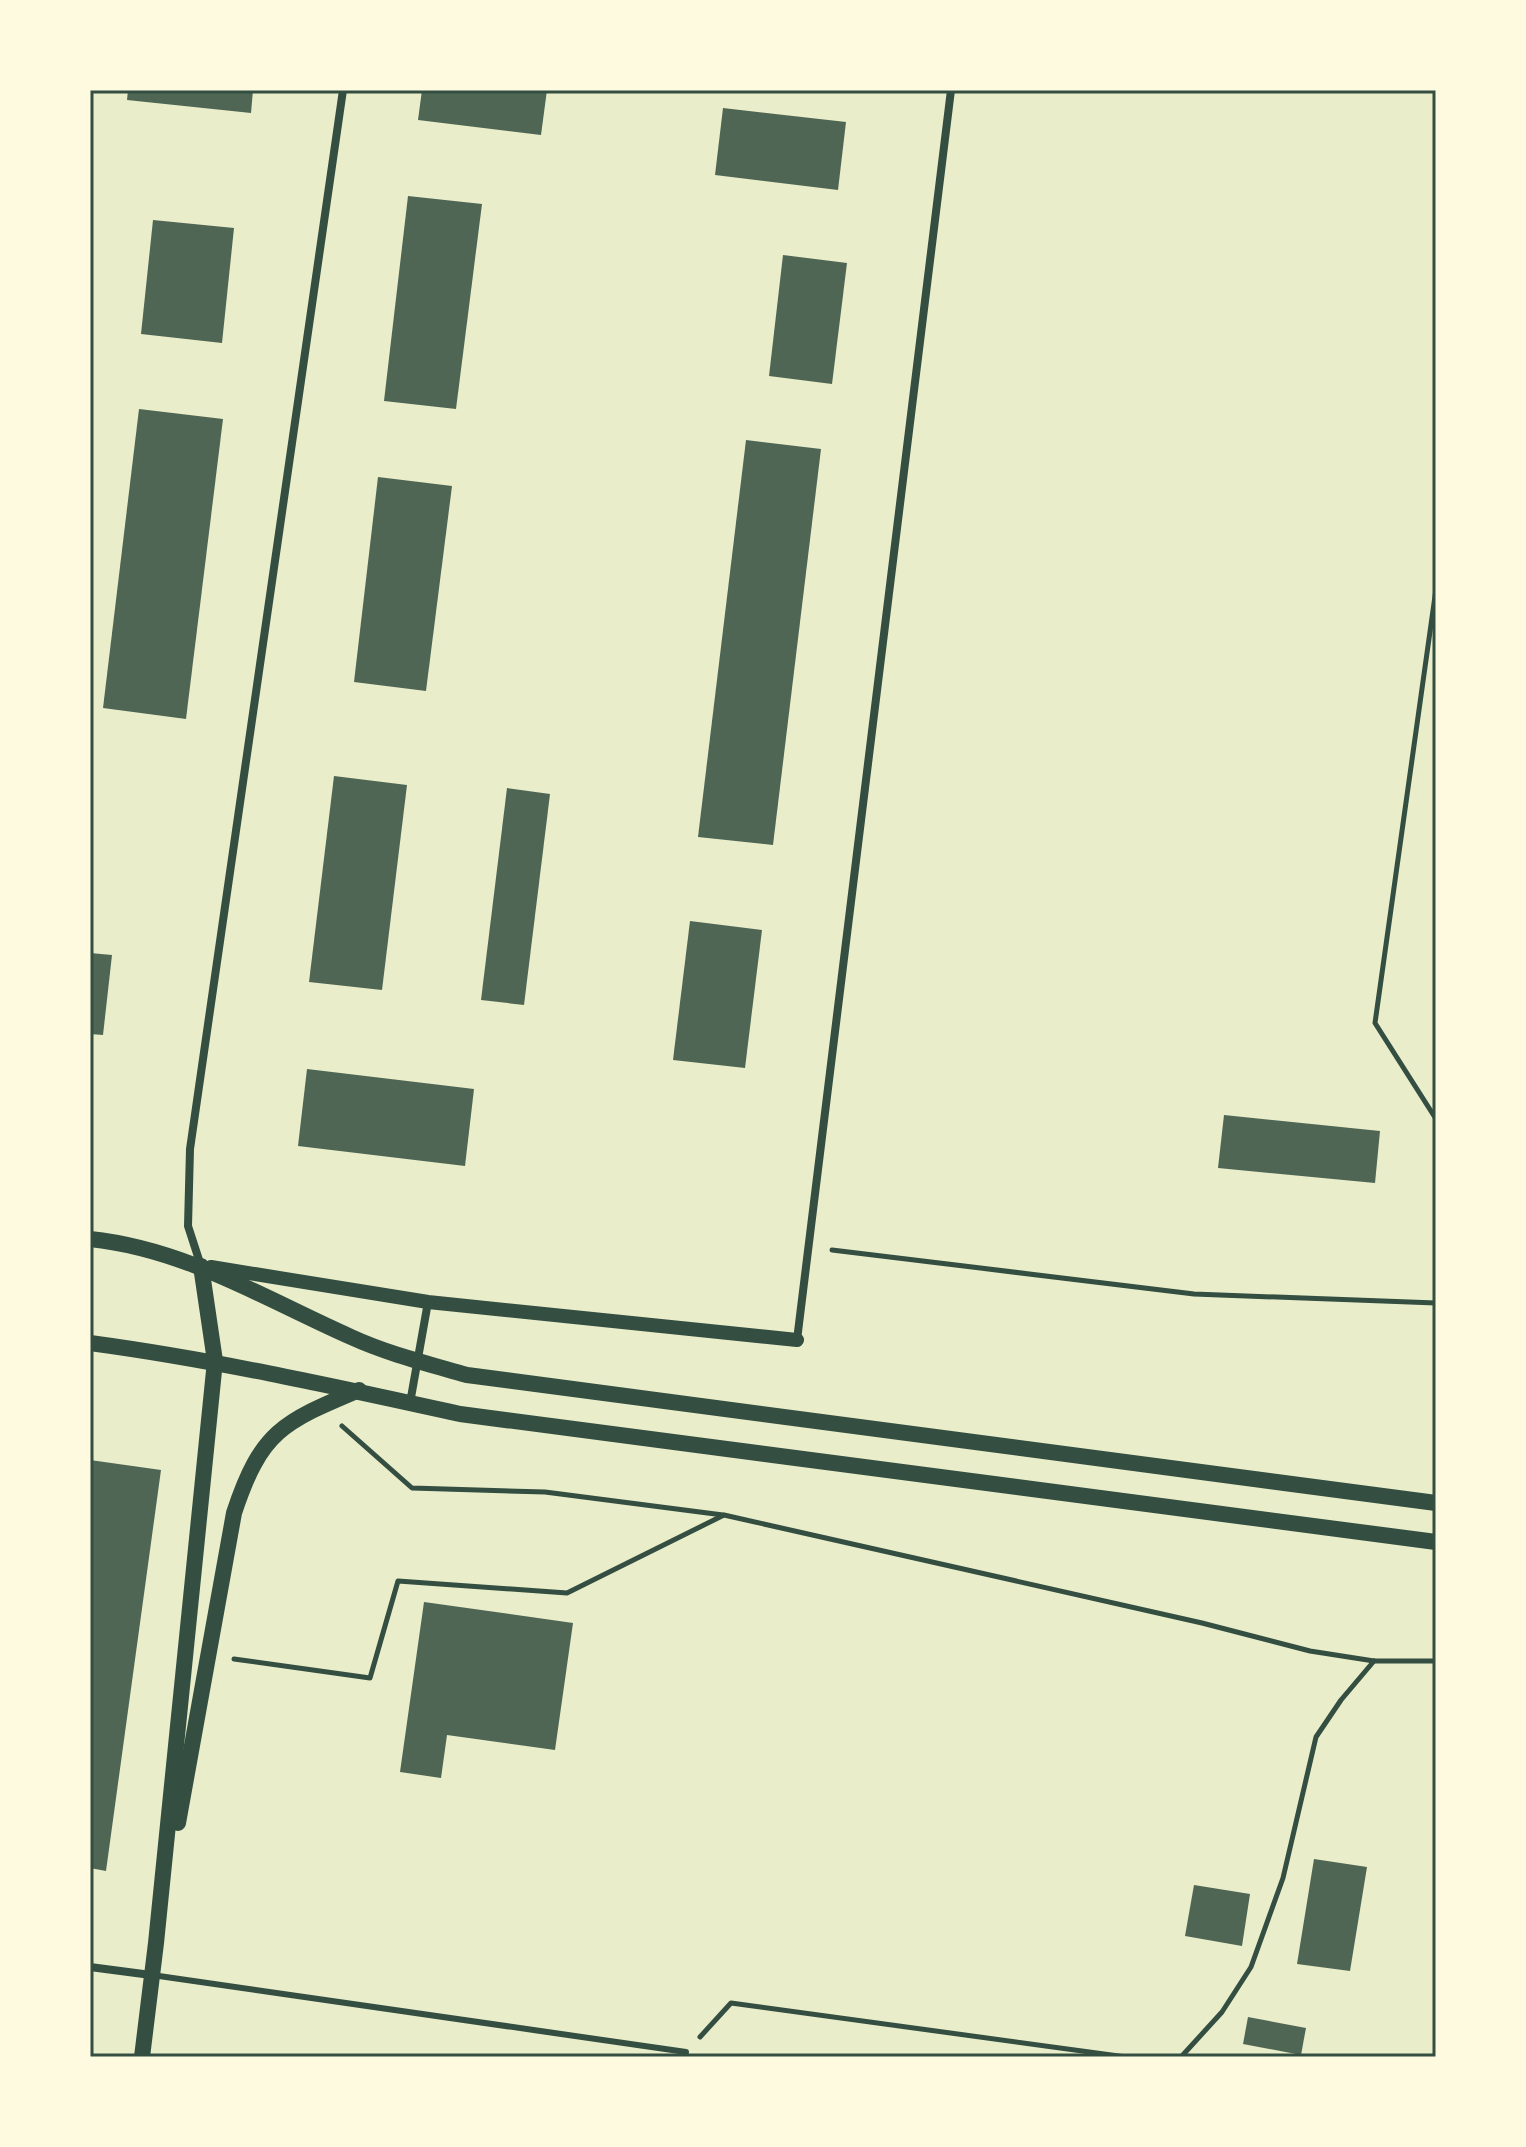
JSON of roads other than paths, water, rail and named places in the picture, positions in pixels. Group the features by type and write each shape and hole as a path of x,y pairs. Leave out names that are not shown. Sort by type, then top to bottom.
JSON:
{"main road":[{"path":"90,1239 123,1243 201,1266 354,1339 467,1375 1436,1503"},
{"path":"156,1943 215,1361 201,1266"},
{"path":"90,1343 215,1361 460,1414 1436,1542"},
{"path":"142,2057 156,1943 234,1513 245,1478 262,1449 280,1428 360,1390"}],"street":[{"path":"343,90 190,1149 188,1226 201,1266 428,1302 797,1340 951,90"},
{"path":"410,1403 428,1302"},
{"path":"90,1967 151,1975"}],"lane":[{"path":"151,1975 686,2054"}]}
